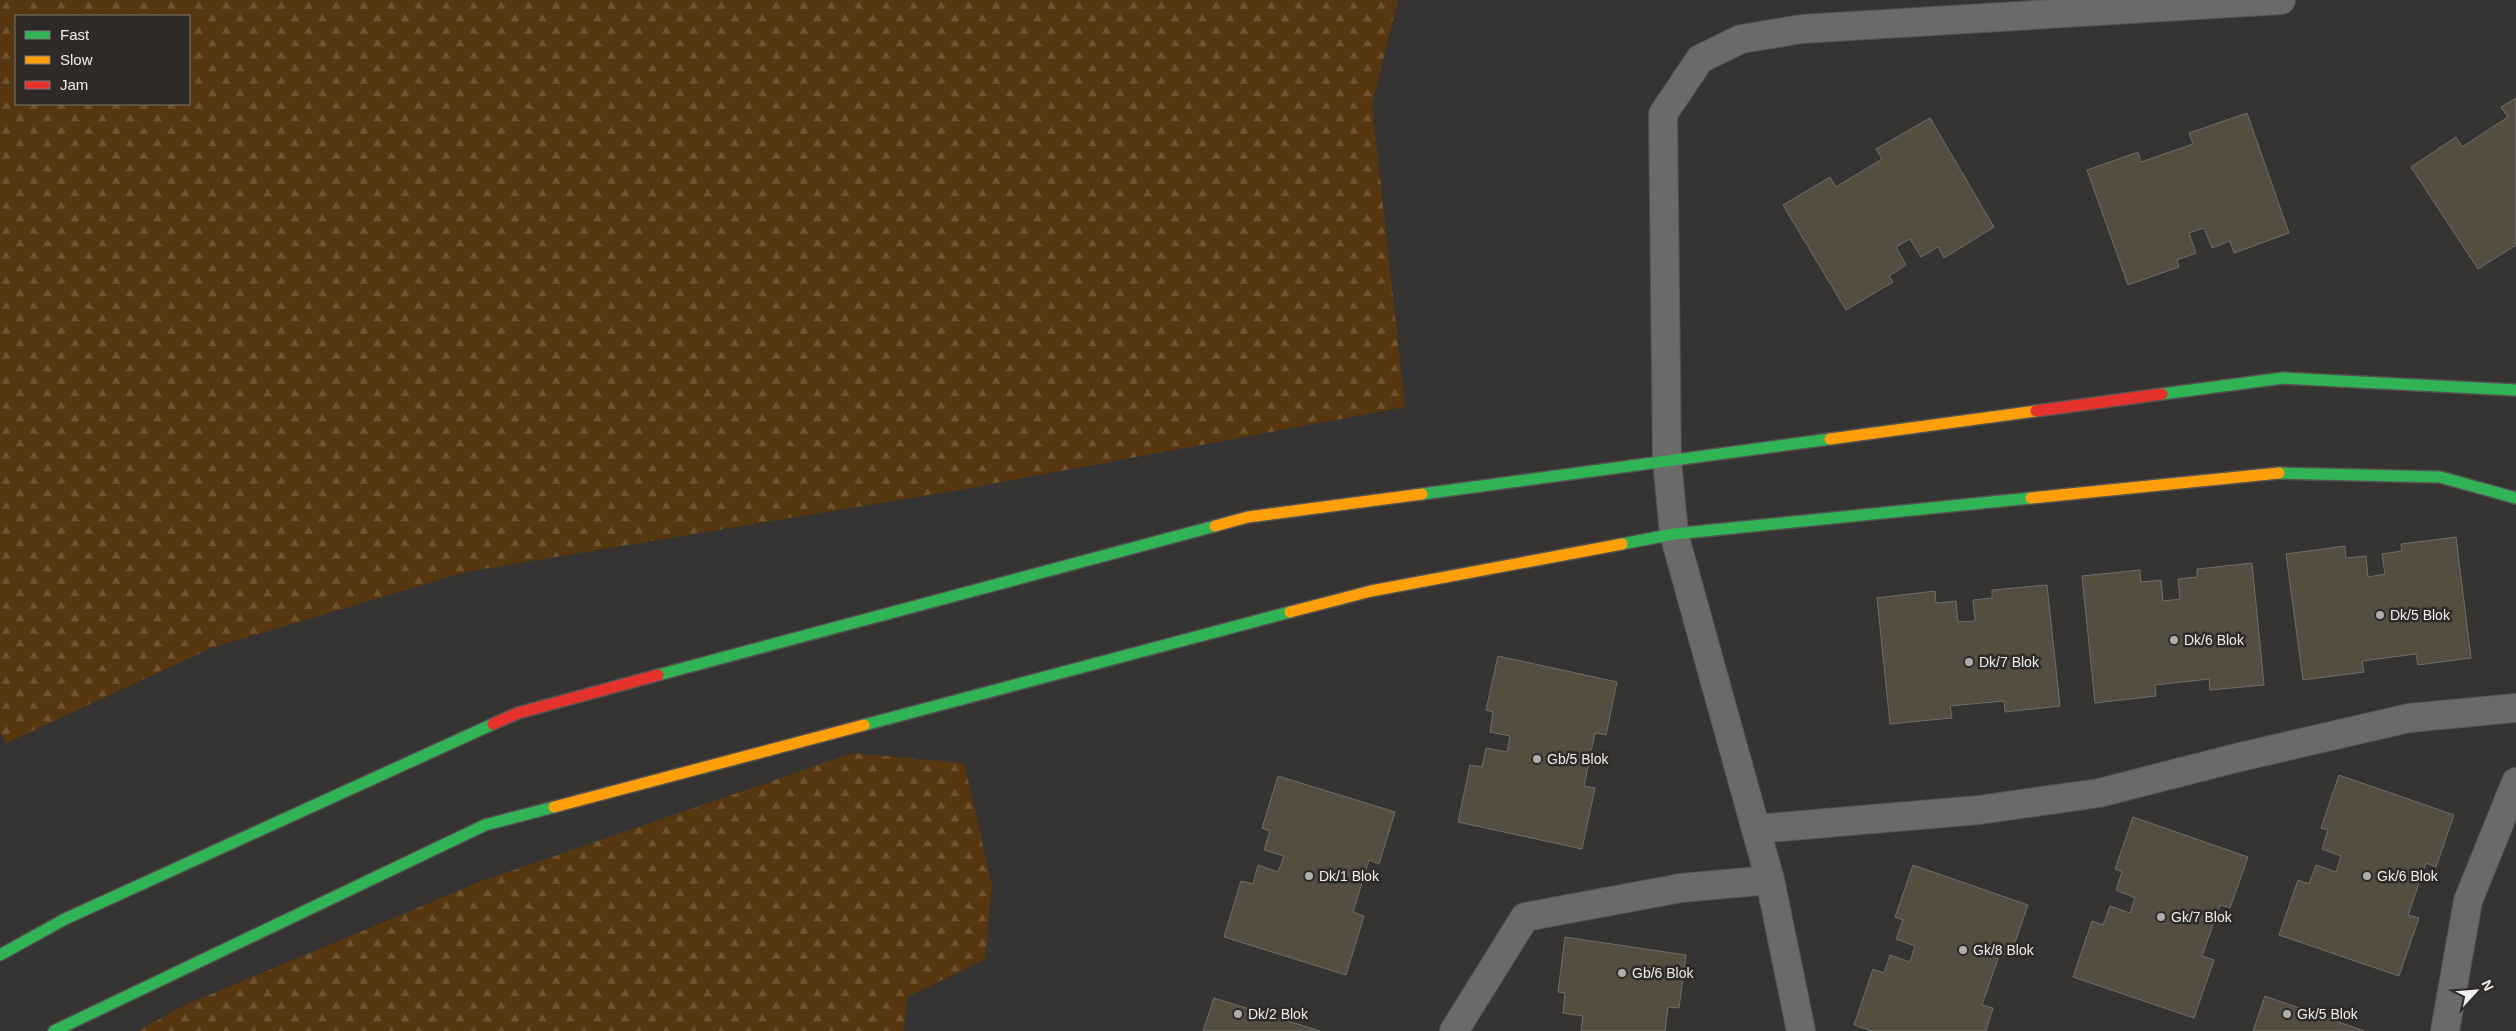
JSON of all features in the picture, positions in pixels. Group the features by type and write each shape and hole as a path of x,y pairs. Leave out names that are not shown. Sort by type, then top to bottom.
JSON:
{"street":[{"path":"1801,1031 1770,880 1674,534 1667,460 1663,114 1700,59 1741,39 1802,29 2280,0"},
{"path":"0,955 65,919 518,713 1248,517 2282,378 2510,388 2516,390"},
{"path":"54,1031 88,1013 485,825 1371,592 1674,534 2282,473 2440,478 2516,498"},
{"path":"1756,829 1979,810 2099,793 2236,758 2409,718 2516,708"},
{"path":"2445,1031 2468,902 2516,782"},
{"path":"1454,1031 1525,917 1681,888 1770,880"}],"green space":[{"path":"0,0 1398,0 1372,104 1405,407 964,489 465,572 211,648 6,743 0,730"},
{"path":"853,753 964,763 992,886 985,959 907,997 904,1031 138,1031 185,1005 482,881"}],"building":[{"path":"2516,98 2516,245 2478,269 2411,167 2456,137 2462,147 2508,117 2501,107"},
{"path":"2247,113 2289,233 2234,253 2230,241 2212,248 2204,228 2189,233 2196,253 2177,260 2179,267 2128,285 2087,170 2138,152 2141,162 2193,144 2189,133"},
{"path":"1930,118 1994,227 1944,258 1938,247 1921,257 1910,239 1896,247 1906,265 1889,276 1893,282 1846,310 1783,205 1830,177 1836,187 1882,159 1876,149"},
{"name":"Dk/5 Blok","path":"2456,537 2471,658 2418,665 2416,654 2362,661 2364,672 2303,680 2286,554 2345,546 2346,558 2366,556 2368,577 2385,574 2382,554 2402,551 2401,544"},
{"name":"Dk/6 Blok","path":"2252,563 2264,685 2210,690 2209,679 2155,685 2156,696 2095,703 2082,576 2140,570 2141,582 2161,580 2163,601 2180,599 2178,579 2197,577 2197,569"},
{"name":"Dk/7 Blok","path":"2047,585 2060,706 2005,712 2004,701 1950,706 1952,718 1890,724 1877,598 1935,591 1936,603 1956,601 1958,622 1975,621 1973,600 1992,598 1992,590"},
{"name":"Gb/5 Blok","path":"1498,656 1617,682 1606,735 1595,733 1584,786 1595,788 1582,849 1458,822 1470,765 1482,767 1486,748 1507,752 1510,736 1490,732 1493,712 1486,710"},
{"name":"Gk/6 Blok","path":"2339,775 2454,815 2436,867 2426,863 2408,915 2419,918 2399,976 2279,935 2298,880 2309,884 2316,865 2336,872 2341,856 2322,849 2328,830 2321,828"},
{"name":"Dk/1 Blok","path":"1278,776 1395,812 1379,864 1369,860 1353,912 1364,916 1346,975 1224,937 1241,881 1253,884 1258,865 1278,872 1284,856 1264,850 1270,831 1262,828"},
{"name":"Gk/7 Blok","path":"2133,817 2248,857 2230,908 2220,905 2202,956 2214,960 2194,1018 2073,977 2092,921 2103,925 2110,906 2130,913 2135,898 2116,890 2122,872 2115,869"},
{"name":"Gk/8 Blok","path":"1913,865 2028,905 2010,957 2000,953 1982,1005 1993,1008 1986,1031 1872,1031 1854,1025 1873,969 1884,973 1890,955 1910,962 1915,946 1896,939 1903,920 1895,917"},
{"name":"Gb/6 Blok","path":"1565,937 1686,955 1679,1008 1668,1007 1665,1031 1581,1031 1583,1016 1563,1013 1565,993 1558,992"},
{"name":"Gk/5 Blok","path":"2265,996 2364,1031 2253,1031"},
{"name":"Dk/2 Blok","path":"1214,998 1320,1031 1203,1031"}],"traffic: fast":[{"path":"2162,394 2283,378 2516,390"},
{"path":"1422,494 1830,439"},
{"path":"2279,473 2440,477 2516,498"},
{"path":"1622,544 1674,534 2031,498"},
{"path":"658,675 1215,526"},
{"path":"864,725 1290,612"},
{"path":"0,955 65,919 493,724"},
{"path":"54,1031 485,825 554,807"}],"traffic: slow":[{"path":"1830,439 2036,411"},
{"path":"2031,498 2279,473"},
{"path":"1215,526 1248,517 1422,494"},
{"path":"1290,612 1371,591 1622,544"},
{"path":"554,807 864,725"}],"traffic: jam":[{"path":"2036,411 2162,394"},
{"path":"493,724 518,713 658,675"}],"place":[{"name":"Dk/5 Blok","path":"2380,615"},
{"name":"Dk/6 Blok","path":"2174,640"},
{"name":"Dk/7 Blok","path":"1969,662"},
{"name":"Gb/5 Blok","path":"1537,759"},
{"name":"Dk/1 Blok","path":"1309,876"},
{"name":"Gk/6 Blok","path":"2367,876"},
{"name":"Gk/7 Blok","path":"2161,917"},
{"name":"Gk/8 Blok","path":"1963,950"},
{"name":"Gb/6 Blok","path":"1622,973"},
{"name":"Dk/2 Blok","path":"1238,1014"},
{"name":"Gk/5 Blok","path":"2287,1014"}]}
